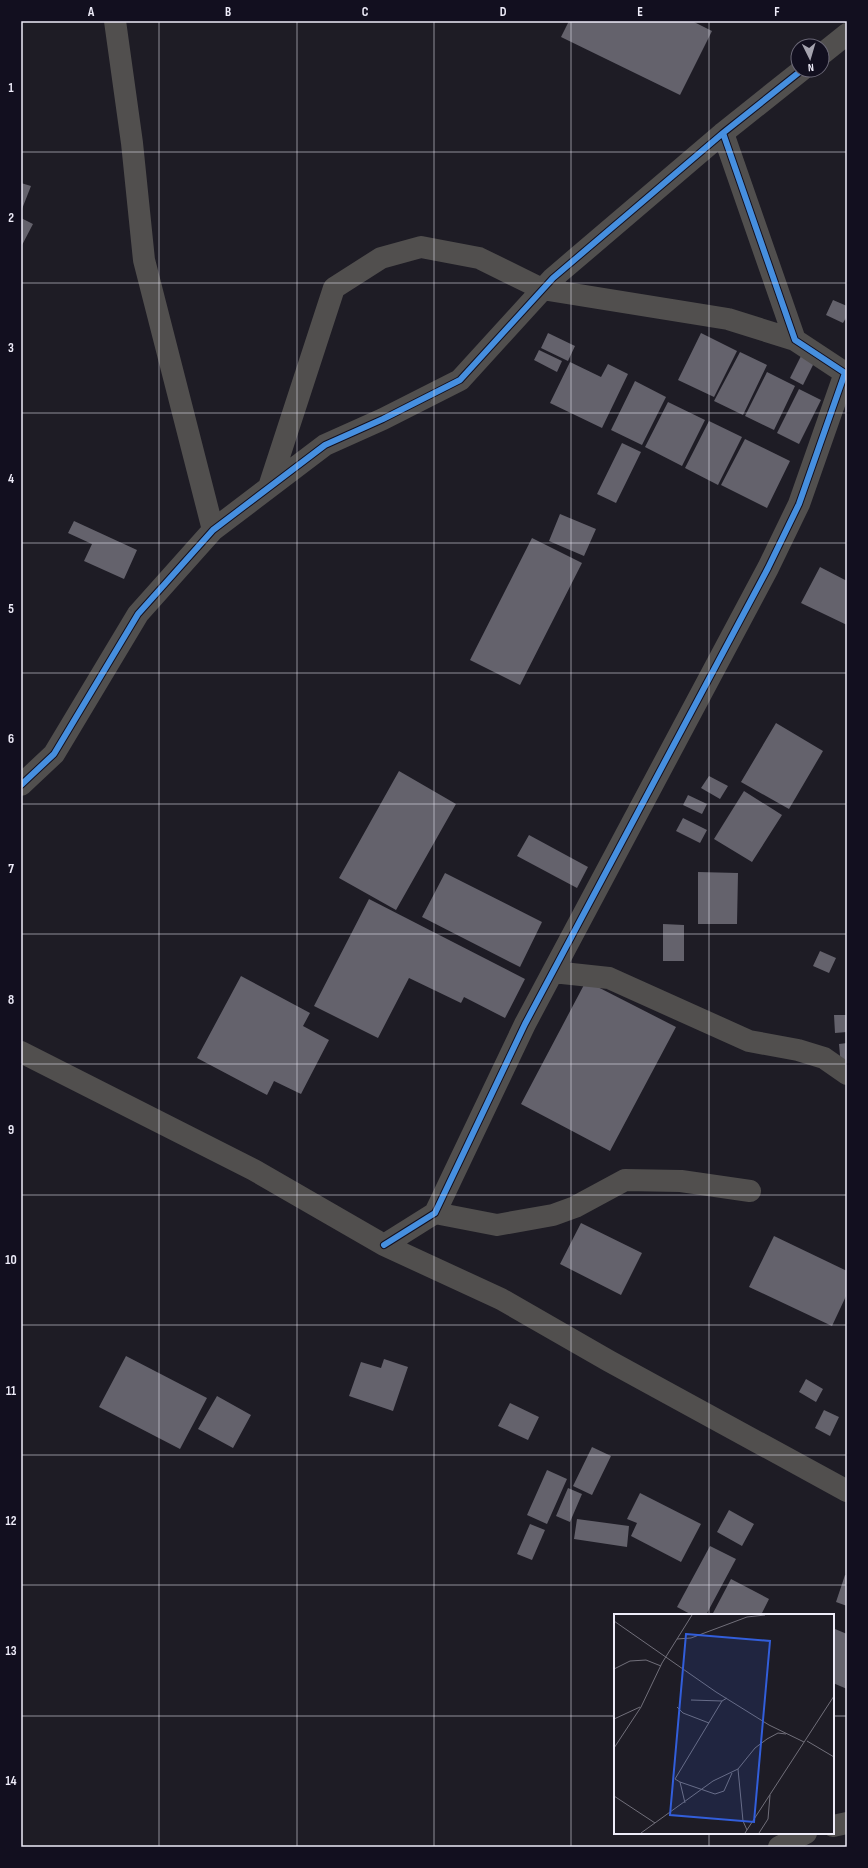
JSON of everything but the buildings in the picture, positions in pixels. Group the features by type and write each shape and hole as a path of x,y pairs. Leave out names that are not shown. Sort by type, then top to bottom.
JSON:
{"street":[{"path":"115,21 132,143 144,260 213,530"},
{"path":"830,48 847,34"},
{"path":"21,785 54,754 138,614 213,530 326,445 383,420 460,380 553,278 723,133 792,78"},
{"path":"723,133 795,340"},
{"path":"269,487 334,288 381,258 421,247 479,258 542,289 728,319 795,340 845,374 799,504 768,568 525,1024 435,1213 384,1245"},
{"path":"553,972 609,978 749,1041 798,1050 824,1058 847,1074"},
{"path":"21,1052 254,1170 384,1245 501,1299 609,1362 847,1491"},
{"path":"435,1213 497,1226 553,1215 575,1207 625,1180 681,1181 750,1191"},
{"path":"834,1826 847,1823"},
{"path":"779,1847 804,1834"}],"cycle path":[{"path":"21,785 54,754 138,614 213,530 325,445 383,419 460,380 553,278 723,133 792,78"},
{"path":"384,1245 435,1213 525,1024 768,568 799,504 845,373 795,340 723,133"}]}
